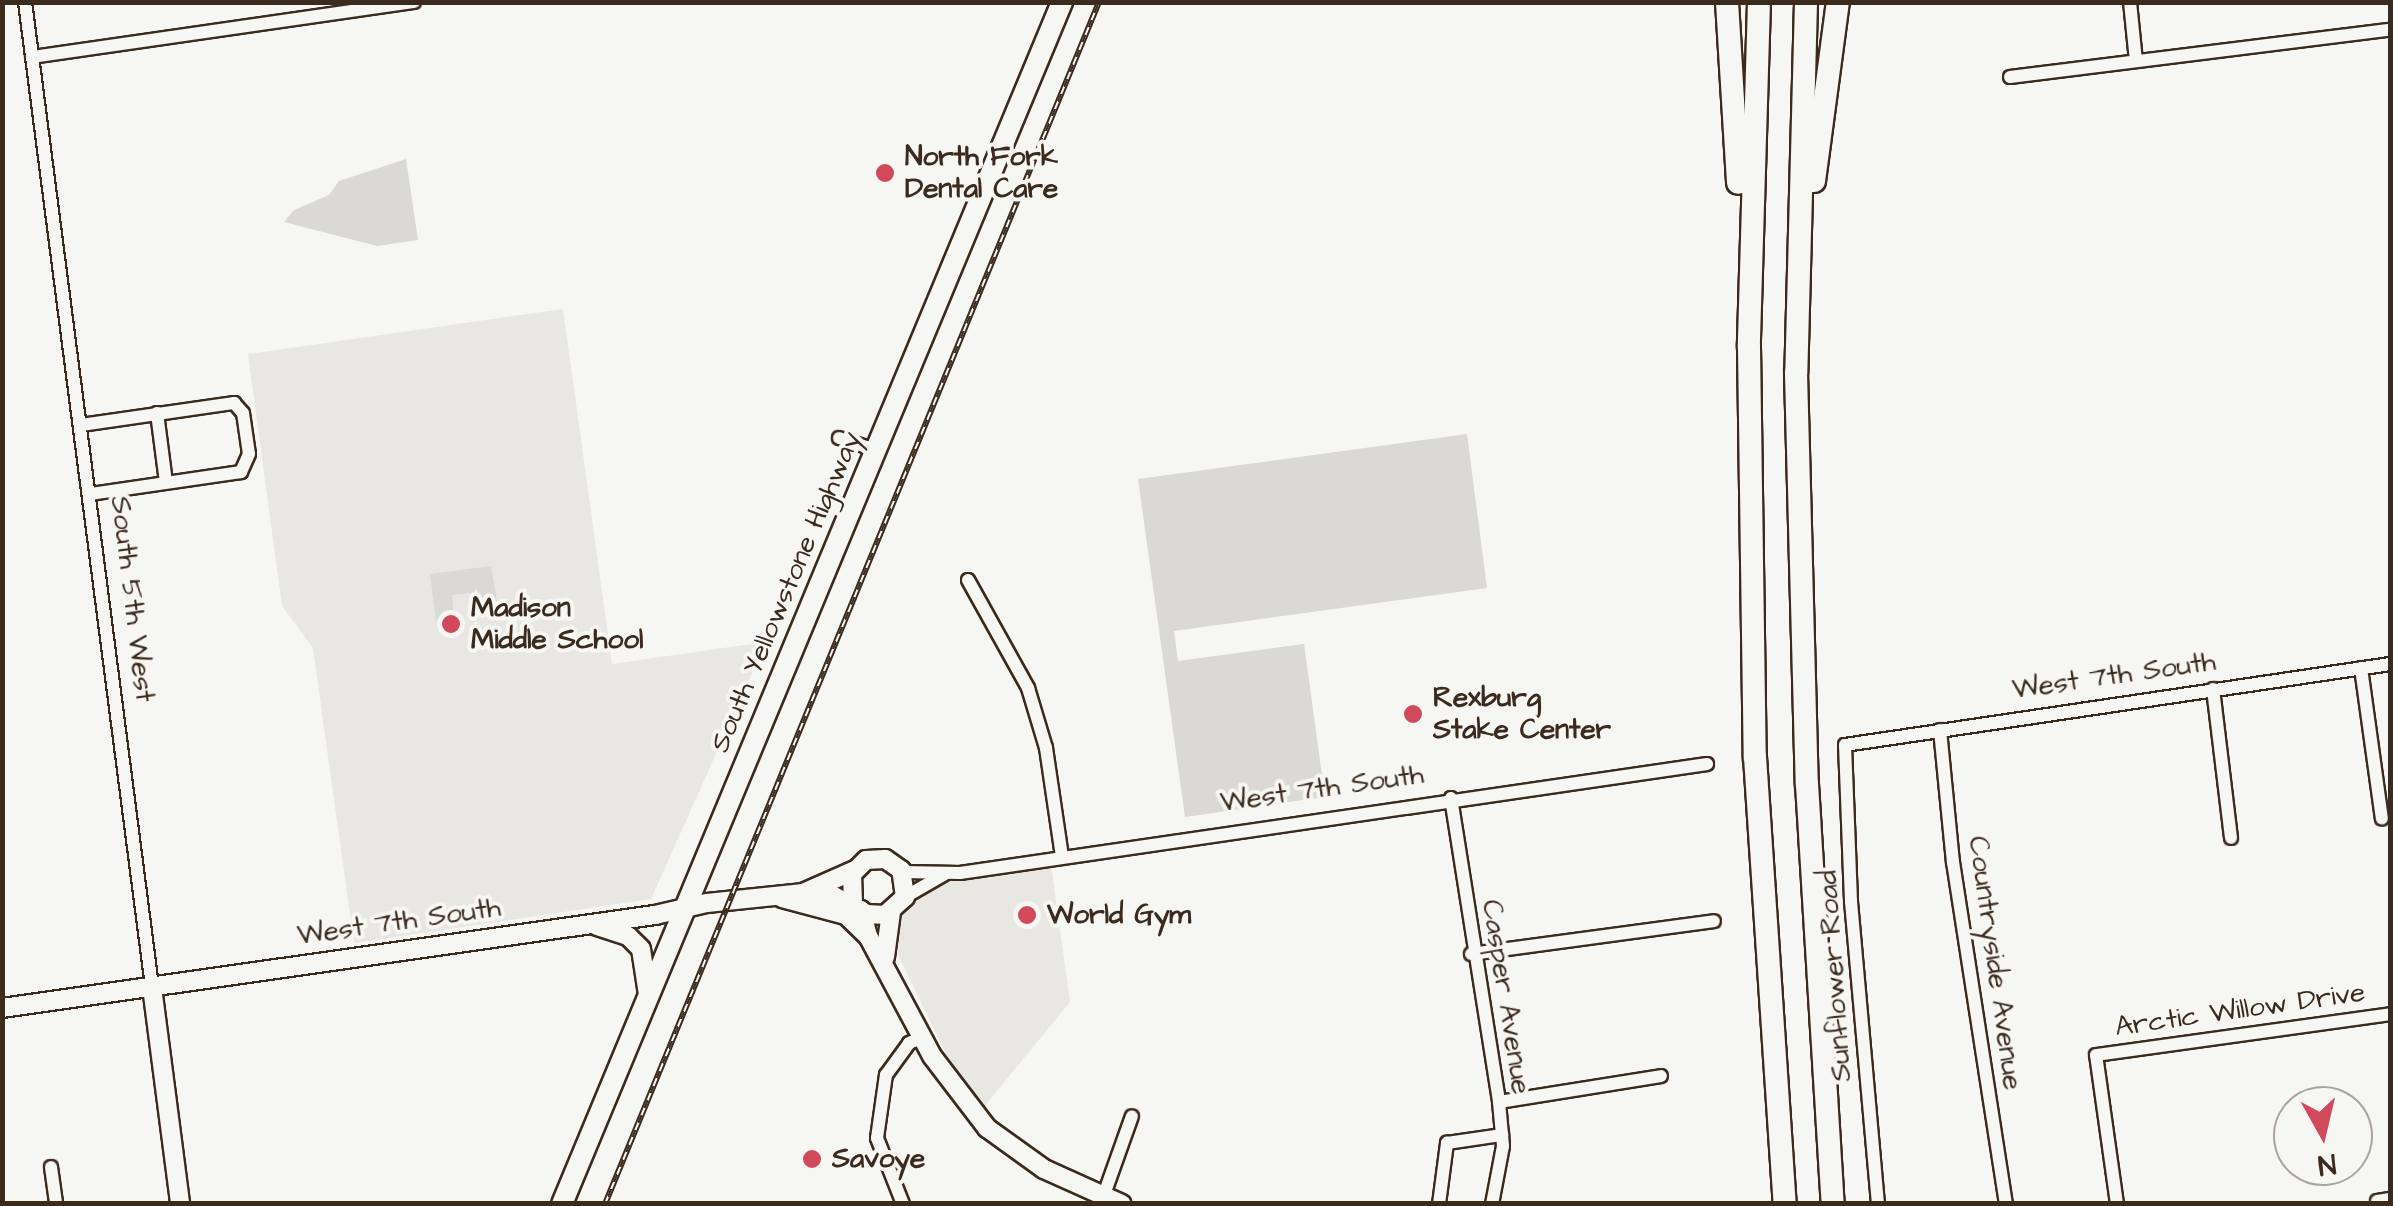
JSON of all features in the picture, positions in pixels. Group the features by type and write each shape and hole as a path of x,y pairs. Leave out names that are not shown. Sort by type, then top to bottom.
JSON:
{"highway":[{"path":"1727,2 1738,114 1739,368 1751,548"},
{"path":"1759,2 1749,347 1751,548 1756,757 1785,1204"},
{"path":"1806,2 1796,374 1806,784 1833,1204"},
{"path":"1796,374 1838,2"}],"main road":[{"name":"South Yellowstone Highway","path":"562,1204 1062,2"}],"street":[{"name":"South 5th West","path":"24,2 180,1204"},
{"path":"32,58 414,2"},
{"path":"2130,2 2136,61"},
{"path":"2010,77 2390,30"},
{"path":"81,425 234,402 246,435 248,463 242,472 90,494"},
{"path":"156,414 166,482"},
{"path":"840,438 875,450"},
{"path":"968,580 1028,688 1046,748 1062,857"},
{"name":"West 7th South","path":"1845,745 2390,664"},
{"path":"2361,668 2382,820"},
{"path":"2213,689 2231,838"},
{"name":"Countryside Avenue","path":"1940,730 1952,862 2006,1204"},
{"name":"Sunflower Road","path":"1845,745 1851,902 1878,1204"},
{"name":"West 7th South","path":"902,872 945,874 1707,764"},
{"name":"Casper Avenue","path":"1451,798 1471,954 1499,1102 1502,1135 1492,1204"},
{"path":"868,936 857,906 855,870 876,858 902,872 905,897 891,912 885,957"},
{"name":"West 7th South","path":"2,1008 782,898 803,894 855,870"},
{"name":"West 7th South","path":"905,897 945,874"},
{"name":"West 7th South","path":"803,894 857,906"},
{"path":"782,898 846,914 868,936 885,957 923,1037 954,1090 987,1128 1044,1169 1102,1200 1122,1204"},
{"path":"857,906 891,912"},
{"path":"1471,954 1714,921"},
{"path":"587,923 637,944 648,995"},
{"name":"Arctic Willow Drive","path":"2117,1204 2096,1055 2390,1014"},
{"path":"903,1204 876,1138 886,1075 909,1043 923,1037"},
{"path":"1499,1102 1661,1076"},
{"path":"1102,1200 1132,1116"},
{"path":"1439,1204 1447,1142 1502,1135"},
{"path":"50,1167 56,1204"}],"shaded area":[{"path":"406,159 418,240 377,246 284,222 294,210 329,195 339,181"},
{"name":"Madison Middle School","path":"563,309 612,664 766,642 651,899 354,943 313,648 282,606 248,354"},
{"path":"1467,434 1487,588 1174,631 1178,661 1304,644 1325,797 1185,817 1138,479"},
{"path":"491,566 499,613 478,615 474,593 452,595 454,618 436,621 430,574"},
{"path":"1051,865 1070,1002 983,1108 949,1060 898,955 901,911 942,883"}],"railway":[{"path":"605,1204 1099,2"}],"place":[{"name":"North Fork Dental Care","path":"885,173"},
{"name":"Madison Middle School","path":"451,624"},
{"name":"Rexburg Stake Center","path":"1413,714"},
{"name":"World Gym","path":"1027,915"},
{"name":"Savoye","path":"812,1159"}]}
